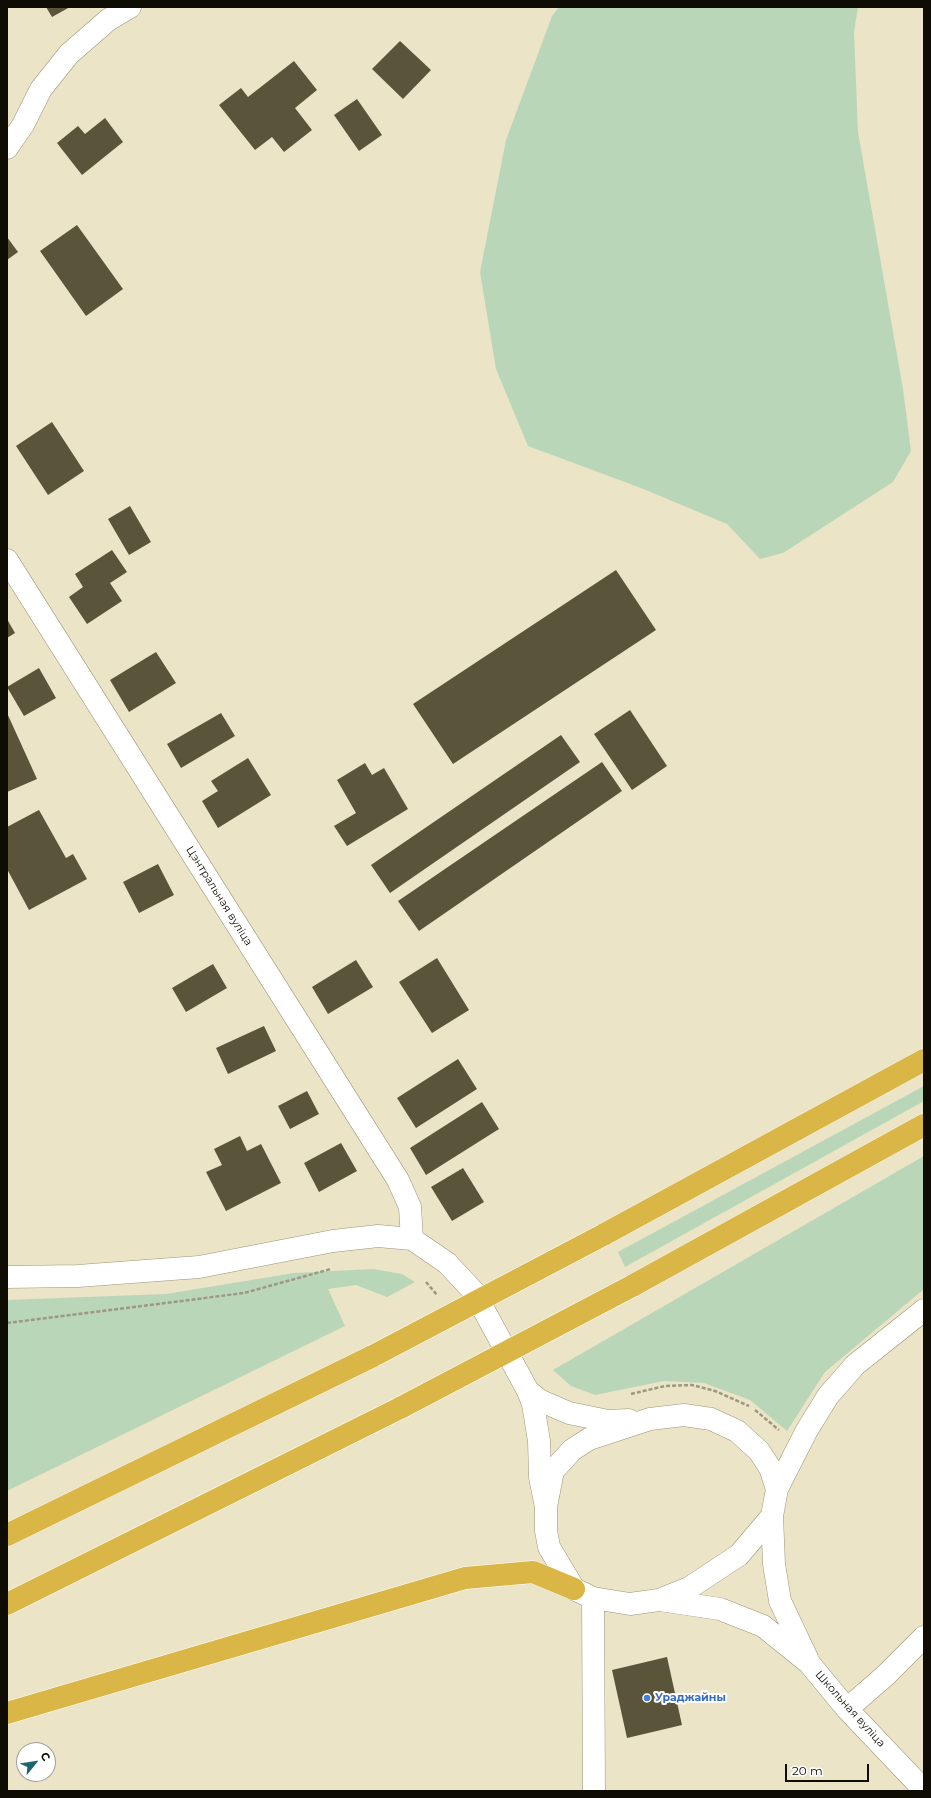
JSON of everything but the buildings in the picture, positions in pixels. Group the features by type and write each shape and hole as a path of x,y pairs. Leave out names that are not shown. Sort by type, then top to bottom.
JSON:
{"highway":[{"path":"7,1535 373,1356 603,1235 924,1060"},
{"path":"7,1604 402,1406 632,1286 924,1125"},
{"path":"7,1713 465,1578 533,1572 574,1589"}],"street":[{"path":"7,148 23,125 42,89 69,54 108,20 130,7"},
{"name":"Цэнтральная вуліца","path":"7,560 398,1180 410,1207 412,1239"},
{"path":"7,1277 78,1276 199,1267 333,1241 378,1236 412,1239 447,1263 474,1292 528,1392 532,1404 538,1441 540,1477 546,1507"},
{"path":"809,1663 780,1601 774,1564 772,1516 777,1489 807,1430 828,1396 855,1365 924,1310"},
{"path":"528,1392 539,1400 569,1413 608,1421 650,1419 684,1415 711,1419 737,1431 759,1451 770,1468 777,1489"},
{"path":"650,1419 589,1439 572,1450 553,1471 546,1507 546,1531 549,1547 574,1589 593,1598 630,1604 659,1600 689,1588 739,1555 772,1516"},
{"path":"593,1598 592,1664 594,1791"},
{"path":"659,1600 720,1609 763,1626 809,1663"},
{"path":"847,1709 924,1637"},
{"name":"Школьная вуліца","path":"809,1663 847,1709 924,1790"}],"path":[{"path":"7,1323 244,1293 332,1269"},
{"path":"424,1280 439,1297"}],"green space":[{"path":"559,7 858,7 854,32 858,132 903,389 911,451 893,482 783,553 760,559 727,524 641,488 528,446 496,369 480,272 506,140 552,16"},
{"path":"924,1086 924,1101 625,1267 618,1252"},
{"path":"924,1156 924,1289 825,1372 787,1431 750,1400 704,1383 664,1381 595,1395 571,1386 553,1370"},
{"path":"373,1269 402,1274 415,1282 387,1297 356,1285 328,1289 345,1326 7,1491 7,1300 166,1294 294,1273"}],"place":[{"name":"Ураджайны","path":"647,1698"}]}
